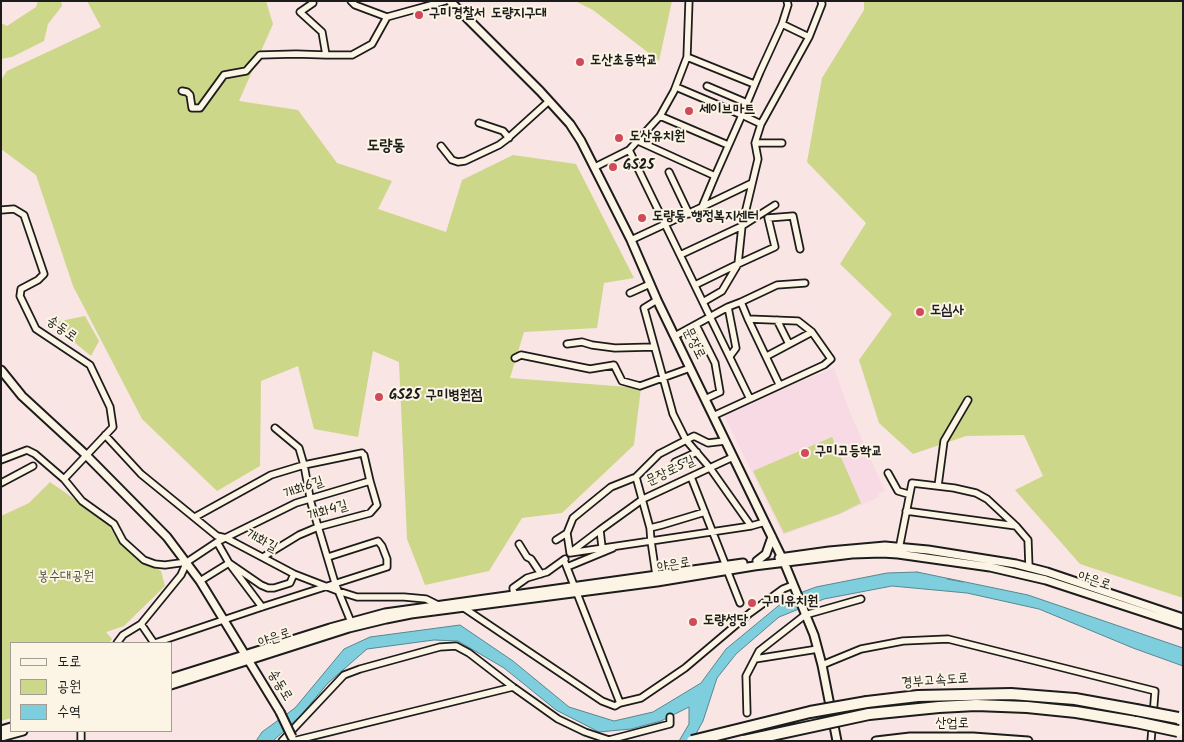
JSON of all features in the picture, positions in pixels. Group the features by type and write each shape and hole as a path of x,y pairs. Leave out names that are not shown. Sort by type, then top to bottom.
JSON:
{"highway":[{"name":"경부고속도로","path":"692,741 810,712 867,702 927,695 1011,694 1074,700 1180,718"},
{"name":"경부고속도로","path":"744,741 869,714 939,707 1019,707 1076,712 1181,731"}],"street":[{"path":"351,1 355,5 387,17 445,1"},
{"name":"문장로","path":"450,1 570,124 595,167 783,560 814,635 837,741"},
{"path":"595,167 629,150 660,116 676,87 687,58 688,1"},
{"path":"702,207 754,84 782,24 788,5 787,1"},
{"path":"703,302 722,291 738,264 742,226 758,159 755,143 762,124 809,37 822,4 821,1"},
{"path":"314,2 300,12 322,32 326,55"},
{"path":"182,91 190,95 192,108 200,108 224,75 246,71 260,55 352,56 372,44 387,17"},
{"path":"782,24 809,37"},
{"path":"687,58 754,84"},
{"path":"707,86 747,102"},
{"path":"676,87 762,124"},
{"path":"441,146 449,158 458,162 499,145 549,101"},
{"path":"660,116 728,145"},
{"path":"479,123 503,131 509,138"},
{"path":"638,142 715,176"},
{"path":"755,143 782,143"},
{"path":"629,150 750,398"},
{"path":"668,172 689,214"},
{"path":"631,240 752,183"},
{"path":"680,255 742,226 776,205"},
{"name":"송동로","path":"1,210 14,209 24,215 44,274 38,280 21,289 20,296 36,329 90,365 110,407 113,427 105,435"},
{"path":"695,285 775,247 767,211"},
{"path":"768,218 793,216 800,249"},
{"path":"675,336 728,307 777,285 805,283"},
{"path":"630,293 650,284"},
{"path":"657,300 644,308 673,414 686,440 710,468 751,526"},
{"path":"741,302 779,384"},
{"path":"728,307 736,348 730,356"},
{"path":"713,416 779,384 824,365 831,359 812,332 798,322 748,319"},
{"path":"777,320 789,344"},
{"path":"696,325 715,363 720,392 705,399"},
{"path":"767,356 812,332"},
{"path":"567,344 582,342 615,348 654,347"},
{"path":"515,358 521,356 590,368 614,364 622,381 640,386 690,368"},
{"name":"송동로","path":"1,370 33,407 85,454 167,538 187,562 280,712 293,739"},
{"path":"938,486 944,442 968,400"},
{"path":"275,428 299,448 318,526 338,591 351,622"},
{"path":"64,479 85,454 105,435"},
{"name":"개화길","path":"105,435 141,474 217,536 226,538 294,574 357,597 426,599 438,605"},
{"path":"725,441 708,443 694,436 659,454 636,477 610,487 573,518 567,533 570,553 751,526 765,522"},
{"path":"1,460 27,450 35,454 64,479 82,501 114,524 123,541 144,560 155,564 165,565 187,562 226,538"},
{"path":"675,462 697,452"},
{"path":"195,518 271,475 304,465 363,454 370,481"},
{"name":"문장로5길","path":"514,595 513,588 527,578 541,574 564,560 570,553 643,499 733,457"},
{"path":"1,483 33,466"},
{"path":"888,473 898,491 908,494"},
{"path":"636,477 650,528 656,576"},
{"path":"691,477 740,603"},
{"name":"개화6길","path":"226,538 296,503 370,481"},
{"name":"개화4길","path":"263,557 318,526 370,513 377,505 370,481"},
{"path":"899,550 908,494 912,484 938,486 976,493 987,499 1028,540 1029,568"},
{"path":"906,511 1016,526"},
{"path":"650,528 705,512"},
{"path":"600,530 602,547"},
{"path":"556,540 567,533"},
{"path":"757,561 766,554 772,537"},
{"path":"157,642 335,582 387,567 387,559 378,541 328,556"},
{"path":"217,542 229,563 262,607"},
{"path":"519,544 527,557 532,559 541,574"},
{"path":"567,567 618,546"},
{"name":"야은로","path":"899,550 990,566 1027,575 1080,590 1183,625"},
{"name":"야은로","path":"172,678 386,619 656,576 726,568 757,561 882,553 899,550 1047,572 1183,618"},
{"path":"564,560 620,703"},
{"name":"야은로","path":"172,685 351,622 385,613 514,595 575,590 783,560"},
{"path":"118,642 123,635 141,624 181,575 187,562"},
{"path":"229,563 268,588 290,583 294,574"},
{"path":"200,581 229,563"},
{"path":"464,608 602,702 615,706 641,698 685,668 750,613 783,589 793,585"},
{"path":"747,713 746,676 759,651 805,615 860,599"},
{"path":"141,624 153,642"},
{"path":"822,665 861,649 903,641 948,639 1155,691 1151,741"},
{"path":"282,741 344,674 440,647 456,646 469,653 512,687 558,719 585,732 609,740 670,724 670,717"},
{"path":"755,659 818,649"},
{"path":"293,739 512,687"},
{"path":"1,737 19,732"},
{"name":"산업로","path":"876,741 910,737 1028,741"}],"shaded area":[{"name":"구미고등학교","path":"834,368 851,415 885,491 878,493 879,497 841,514 783,535 723,413"}],"green space":[{"path":"38,1 61,1 62,6 48,24 44,41 12,57 1,59 1,23 7,26 36,7"},
{"path":"87,1 266,1 273,24 239,101 298,110 337,163 392,181 378,209 446,232 462,180 513,155 576,164 634,278 604,283 597,328 524,332 510,378 641,388 634,445 562,513 522,518 489,571 425,585 407,539 399,362 373,351 358,437 314,429 298,366 261,381 260,466 217,491 142,419 73,286 36,175 1,149 1,80 7,71 101,27"},
{"path":"575,1 672,1 659,61 593,10"},
{"path":"864,1 1183,1 1183,598 1080,564 1015,490 1043,476 1024,435 966,436 913,454 879,423 859,360 892,314 840,264 866,223 807,162 822,78 864,10"},
{"path":"85,316 99,341 91,356 51,323"},
{"path":"832,437 861,503 839,514 784,533 753,471"},
{"name":"봉수대공원","path":"50,482 106,521 120,544 161,571 165,586 124,626 106,632 112,639 110,642 10,642 10,718 1,721 1,516 29,503"}],"water":[{"path":"917,572 1028,595 1183,648 1183,666 1133,648 1039,609 967,593 892,586 824,599 779,617 736,654 717,678 703,721 692,741 679,741 689,724 689,707 661,721 631,729 599,732 556,710 504,668 458,641 434,640 367,649 328,683 301,715 273,741 256,741 262,732 295,708 344,649 370,637 460,625 513,661 569,707 614,721 653,712 701,683 726,649 789,597 816,587 887,573"}],"waterway":[{"path":"947,579 963,582"}],"place":[{"name":"구미경찰서 도량지구대","path":"419,15"},
{"name":"도산초등학교","path":"580,62"},
{"name":"세이브마트","path":"689,111"},
{"name":"도산유치원","path":"619,138"},
{"name":"GS25","path":"613,167"},
{"name":"도량동 행정복지센터","path":"642,218"},
{"name":"도심사","path":"920,312"},
{"name":"GS25 구미병원점","path":"379,397"},
{"name":"구미고등학교","path":"805,453"},
{"name":"구미유치원","path":"752,603"},
{"name":"도량성당","path":"693,622"}],"district":[{"name":"도량동","path":"386,147"}]}
